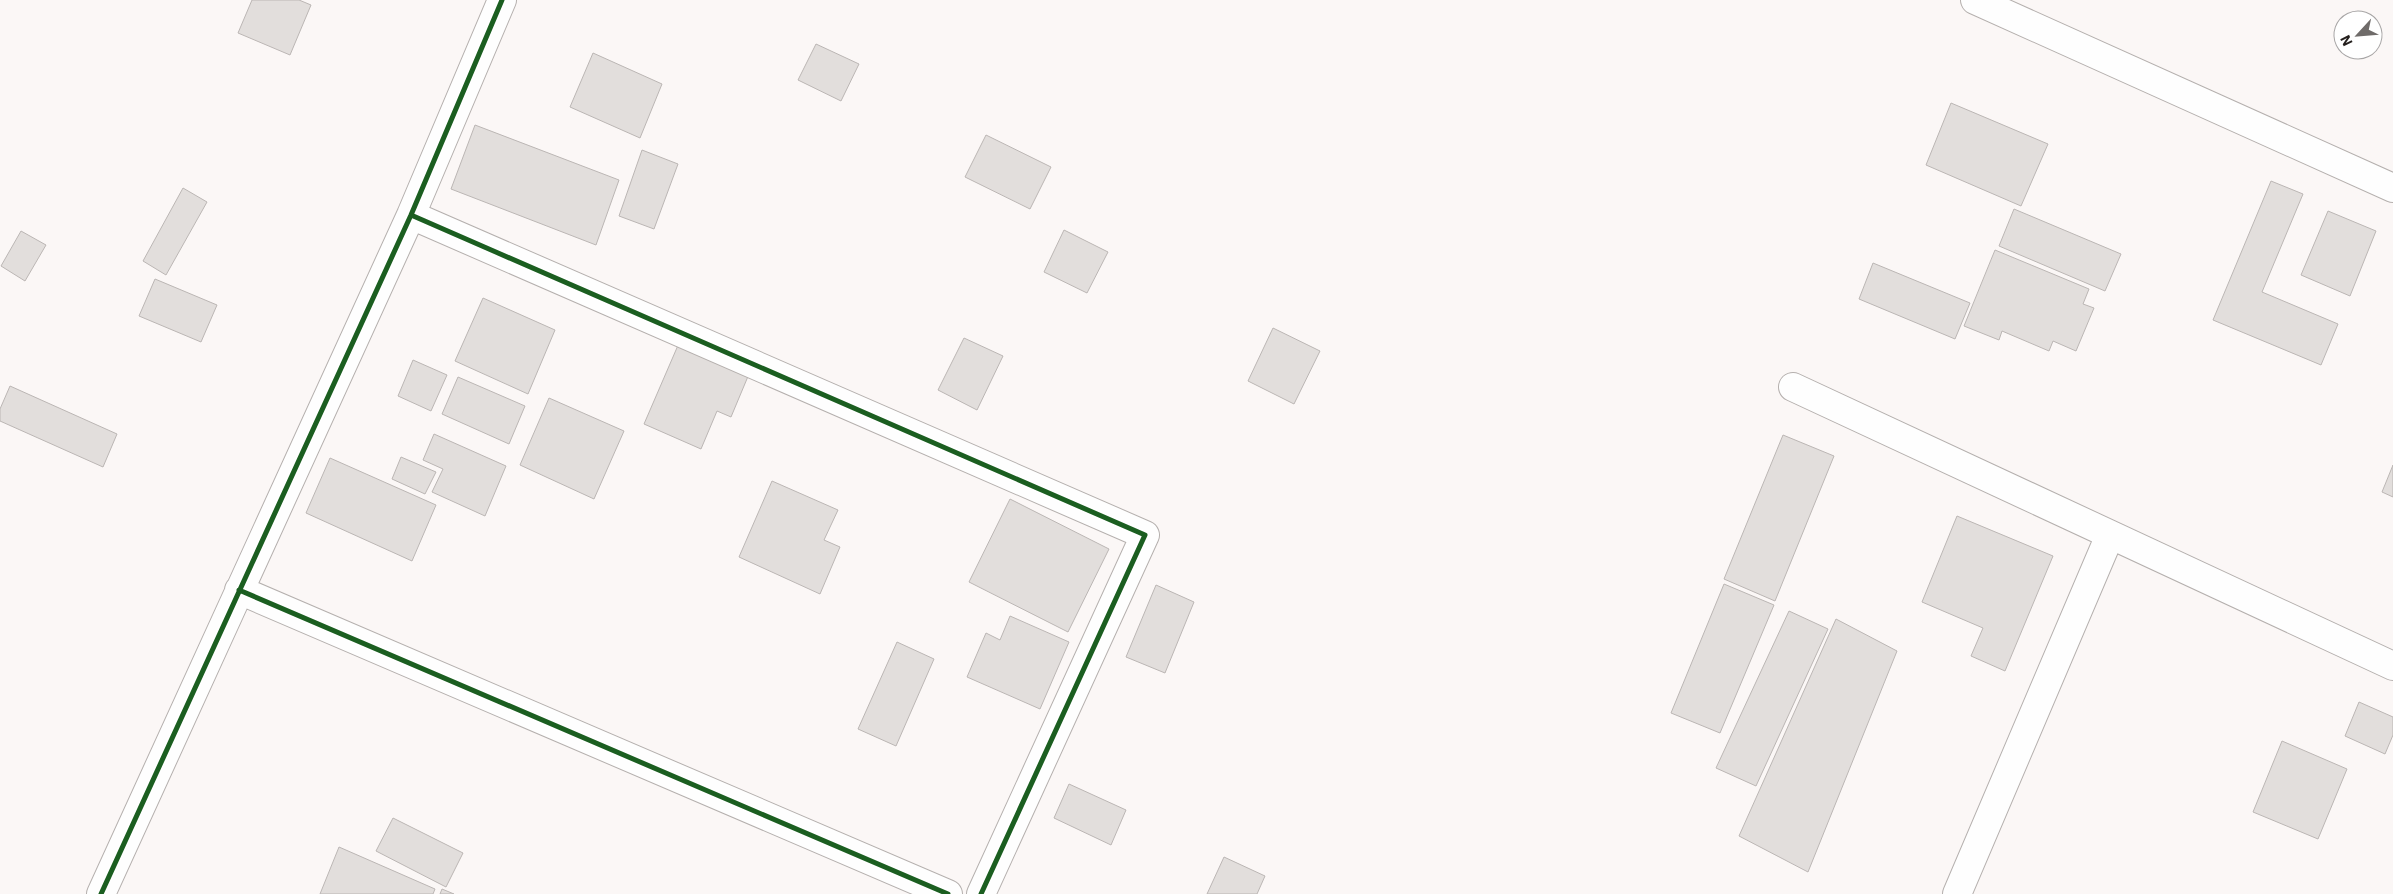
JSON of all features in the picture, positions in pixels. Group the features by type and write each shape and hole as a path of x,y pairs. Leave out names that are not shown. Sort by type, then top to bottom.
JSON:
{"street":[{"path":"101,894 411,215 502,0"},
{"path":"1975,0 2393,188"},
{"path":"411,215 1145,535 981,894"},
{"path":"1793,387 2393,666"},
{"path":"1957,894 2110,535"},
{"path":"239,590 948,894"}],"building":[{"path":"252,0 299,0 311,5 290,55 238,33"},
{"path":"816,44 859,64 841,101 798,80"},
{"path":"593,53 662,84 640,138 570,107"},
{"path":"1951,103 2048,144 2021,206 1926,165"},
{"path":"475,125 619,180 596,245 451,189"},
{"path":"986,135 1051,167 1030,209 965,177"},
{"path":"642,150 678,164 654,229 619,216"},
{"path":"2271,181 2303,194 2262,292 2338,324 2321,365 2213,320"},
{"path":"183,188 207,202 166,275 143,261"},
{"path":"2014,209 2121,254 2105,291 1999,246"},
{"path":"2328,211 2376,231 2350,296 2301,275"},
{"path":"1064,230 1108,252 1087,293 1044,272"},
{"path":"21,231 46,245 25,281 1,266"},
{"path":"1995,250 2089,289 2083,304 2094,308 2076,351 2053,341 2049,351 2002,331 1999,340 1964,326"},
{"path":"1873,263 1970,303 1955,339 1859,299"},
{"path":"155,279 217,305 201,342 139,316"},
{"path":"483,298 555,330 528,394 455,361"},
{"path":"1273,328 1320,351 1294,404 1248,381"},
{"path":"964,338 1003,356 977,410 938,390"},
{"path":"679,343 749,374 731,417 717,411 701,449 644,424"},
{"path":"413,360 447,375 431,411 398,396"},
{"path":"458,377 525,406 509,444 442,414"},
{"path":"10,386 117,434 103,467 0,421 0,409"},
{"path":"549,398 624,431 594,499 520,465"},
{"path":"434,434 506,466 485,516 432,492 443,469 423,460"},
{"path":"1783,435 1834,456 1775,601 1724,579"},
{"path":"401,457 436,472 425,494 392,479"},
{"path":"330,458 436,505 412,561 306,513"},
{"path":"2393,465 2393,497 2382,492"},
{"path":"772,481 838,510 824,540 840,547 820,594 739,557"},
{"path":"1010,499 1109,549 1068,632 969,582"},
{"path":"1957,516 2053,556 2005,671 1971,656 1983,628 1922,602"},
{"path":"1724,584 1774,605 1720,733 1671,713"},
{"path":"1156,585 1194,602 1165,673 1126,657"},
{"path":"1789,611 1828,629 1756,786 1716,768"},
{"path":"1010,616 1069,642 1040,709 967,677 986,633 1000,640"},
{"path":"1836,619 1897,651 1808,872 1739,836"},
{"path":"897,642 934,659 896,746 858,729"},
{"path":"2359,702 2393,717 2393,735 2385,754 2345,736"},
{"path":"2282,741 2347,769 2318,839 2253,812"},
{"path":"1069,784 1126,810 1111,845 1054,818"},
{"path":"393,818 463,853 446,887 376,851"},
{"path":"339,847 435,889 433,894 320,894"},
{"path":"1224,857 1265,876 1257,894 1207,894"},
{"path":"442,889 454,894 440,894"}],"cycle path":[{"path":"101,894 411,215 502,0"},
{"path":"411,215 1145,535 981,894"},
{"path":"239,590 948,894"}]}
